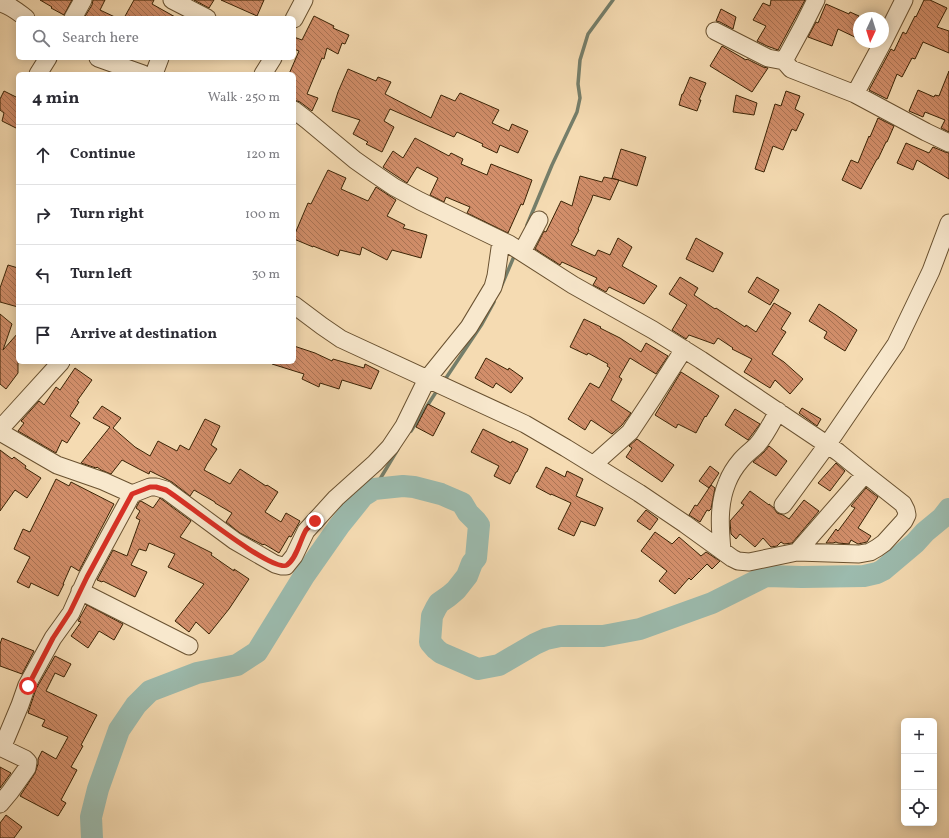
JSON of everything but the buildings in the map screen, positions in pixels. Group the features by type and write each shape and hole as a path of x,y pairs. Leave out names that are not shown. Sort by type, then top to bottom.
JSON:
{"street":[{"path":"74,16 83,0"},
{"path":"172,0 184,13 198,16"},
{"path":"296,16 304,0"},
{"path":"784,61 816,0"},
{"path":"889,30 904,0"},
{"path":"0,3 16,10 24,16"},
{"path":"715,30 768,58 784,61 791,69 855,94 949,143"},
{"path":"855,94 880,48"},
{"path":"39,72 47,60"},
{"path":"101,60 118,70 130,72"},
{"path":"155,72 159,60"},
{"path":"264,72 272,60"},
{"path":"296,112 355,160 394,187 513,247 573,285 654,330 778,410 838,452 903,504 907,515 904,521 884,544 870,552 859,554 797,552 749,562 738,561 656,504 594,464 525,424 341,339 296,306"},
{"path":"0,804 27,768 28,762 1,747 28,686 53,638 70,612 132,494 150,487 166,490 235,541 275,564 286,566 294,556 306,530 336,498 375,463 390,447 404,426 438,384 487,297 496,276 513,247 539,220"},
{"path":"783,505 827,445 896,344 931,271 949,223"},
{"path":"594,464 630,432 684,349"},
{"path":"59,364 0,430 57,465 103,481 132,494"},
{"path":"722,551 720,511 727,484 733,471 761,440 778,410"},
{"path":"797,552 865,474"},
{"path":"80,591 189,646"}],"waterway":[{"path":"527,225 552,165 577,112 580,98 578,84 580,60 588,34 613,0"},
{"path":"501,287 515,254"},
{"path":"444,381 482,324 494,302"},
{"path":"411,431 438,389"},
{"path":"374,489 398,449"},
{"path":"92,838 91,817 98,789 119,730 136,705 150,691 197,673 237,665 257,652 304,576 339,526 363,496 374,489 403,486 414,487 441,494 462,503 468,513 479,525 476,558 472,563 467,576 456,590 439,603 436,608 432,616 430,642 441,653 478,669 499,665 546,639 560,636 603,636 640,629 712,603 766,576 864,576 877,573 883,570 915,543 925,532 942,518 949,509"}],"route":[{"path":"28,686 53,638 70,612 87,577 132,494 150,487 166,490 235,541 271,562 282,566 286,566 290,562 306,530 315,521"}]}
